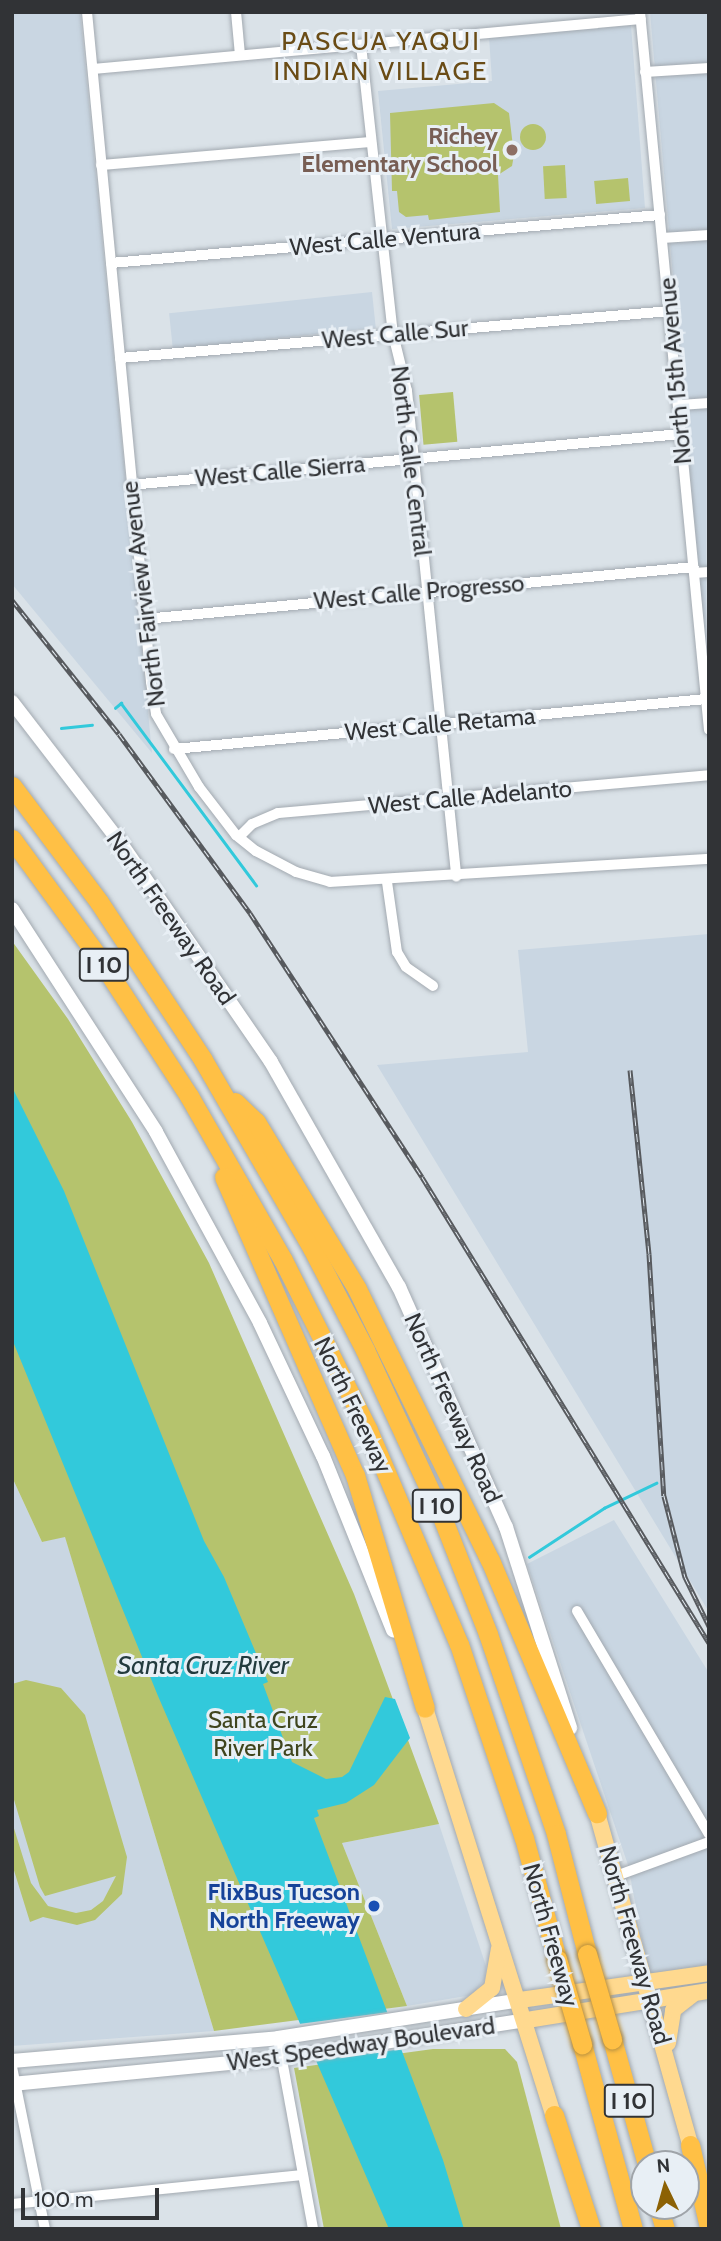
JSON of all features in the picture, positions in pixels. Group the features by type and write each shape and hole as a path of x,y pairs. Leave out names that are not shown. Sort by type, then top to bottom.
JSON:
{"highway":[{"name":"North Freeway","path":"12,786 99,902 219,1087 312,1248 442,1517 488,1634 556,1834 643,2150"},
{"name":"North Freeway","path":"12,839 99,958 189,1096 283,1261 368,1430 459,1644 524,1838 633,2229"},
{"path":"219,1087 256,1122 357,1289 490,1560 597,1813"},
{"path":"189,1096 355,1475 425,1708"},
{"path":"554,2115 591,2229"},
{"path":"690,2145 709,2227"}],"main road":[{"name":"North Freeway Road","path":"12,702 122,845 271,1062 399,1287 506,1527 616,1876 690,2145 709,2202"},
{"path":"12,909 156,1132 260,1323 323,1457 425,1708 527,2020 582,2229"},
{"path":"466,2009 492,1988 499,1969 500,1937"},
{"name":"West Speedway Boulevard","path":"12,2061 294,2036 709,1973"},
{"path":"667,2060 673,2010 701,1993"},
{"name":"West Speedway Boulevard","path":"14,2084 281,2058 701,1993"}],"street":[{"name":"North Fairview Avenue","path":"87,12 130,485 156,714 174,750 239,837 256,851 314,879 345,884 387,882 709,859"},
{"path":"236,12 240,55"},
{"path":"93,69 640,16"},
{"name":"North 15th Avenue","path":"640,16 680,405 709,730"},
{"name":"North Calle Central","path":"361,45 393,334 407,391 438,724 456,877"},
{"path":"645,72 709,68"},
{"path":"101,165 371,142"},
{"name":"West Calle Ventura","path":"111,263 660,215"},
{"path":"662,238 709,235"},
{"name":"West Calle Sur","path":"120,358 670,310"},
{"path":"680,405 709,403"},
{"name":"West Calle Sierra","path":"130,485 681,434"},
{"name":"West Calle Progresso","path":"145,619 427,591 694,570 709,572"},
{"name":"West Calle Retama","path":"174,750 706,699"},
{"name":"West Calle Adelanto","path":"239,837 252,824 278,813 709,775"},
{"path":"387,882 397,953 412,972 433,986"},
{"path":"577,1611 709,1834"},
{"path":"616,1876 709,1842"},
{"path":"278,2038 313,2229"},
{"path":"12,2067 45,2229"},
{"path":"12,2204 39,2199 303,2175"}],"shaded area":[{"path":"12,12 80,12 152,753 12,584"},
{"path":"650,12 709,12 706,656"},
{"name":"Richey Elementary School","path":"631,25 645,208 392,229 378,91 492,81 489,37"},
{"path":"372,292 376,328 173,349 169,313"},
{"path":"709,934 709,1612 377,1065 528,1052 518,950"},
{"path":"12,1477 42,1542 65,1536 214,2031 12,2046"},
{"path":"614,1520 709,1673 709,1965 649,1976 628,1865 527,1564"},
{"path":"439,1824 486,1966 485,1979 472,1995 407,2006 342,1843"}],"green space":[{"path":"494,103 509,113 514,155 512,166 498,175 500,212 429,220 428,215 406,217 399,212 397,191 392,191 390,113"},
{"path":"533,124 542,128 546,137 542,146 533,150 524,146 520,137 524,128"},
{"path":"565,165 567,198 545,199 543,166"},
{"path":"628,178 630,201 596,204 594,181"},
{"path":"453,392 457,442 423,445 419,395"},
{"name":"Santa Cruz River Park","path":"12,941 68,1019 132,1122 209,1263 354,1594 439,1824 342,1843 407,2006 214,2031 65,1537 42,1542 12,1477"},
{"path":"26,1680 61,1688 85,1715 127,1857 122,1894 95,1920 77,1925 43,1917 30,1922 12,1864 12,1822 31,1883 48,1906 76,1913 91,1910 103,1901 116,1876 45,1896 40,1887 12,1793 12,1684"},
{"path":"433,2049 505,2049 517,2062 561,2229 324,2229 294,2068"}],"water":[{"name":"Santa Cruz River","path":"12,1087 64,1191 204,1541 224,1577 268,1682 263,1684 292,1762 326,1779 342,1777 349,1772 385,1697 395,1699 410,1738 374,1785 346,1803 317,1810 319,1816 314,1818 443,2160 464,2229 389,2229 158,1696 12,1339"}],"pier":[{"path":"389,2012 403,2049 314,2060 299,2024"}],"waterway":[{"path":"115,708 121,703 256,885"},
{"path":"61,728 92,725"},
{"path":"529,1557 604,1508 656,1483"}],"railway":[{"path":"12,600 119,734 250,913 422,1177 709,1643"},
{"path":"630,1070 649,1254 664,1496 685,1577 709,1626"}],"place":[{"name":"Richey Elementary School","path":"512,150"},
{"name":"FlixBus Tucson North Freeway","path":"374,1906"}],"district":[{"name":"PASCUA YAQUI INDIAN VILLAGE","path":"381,57"}]}
